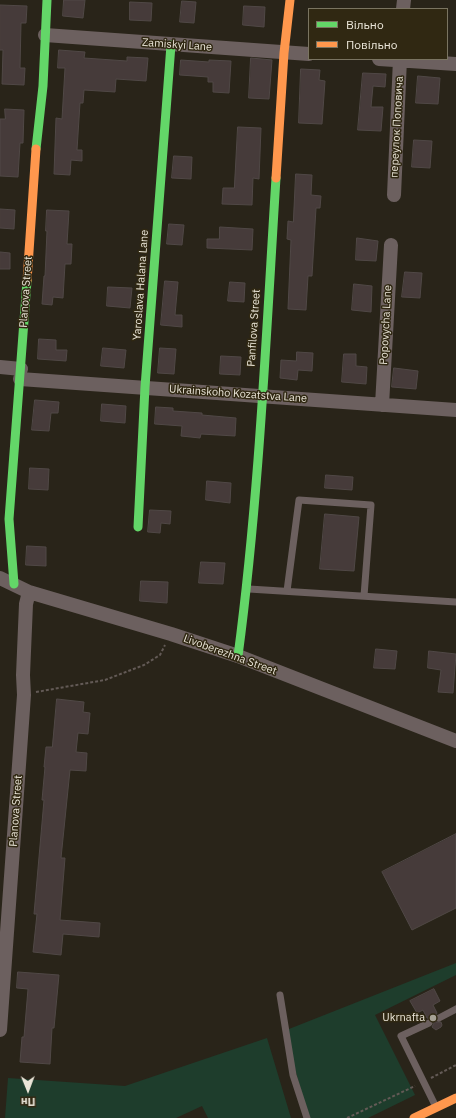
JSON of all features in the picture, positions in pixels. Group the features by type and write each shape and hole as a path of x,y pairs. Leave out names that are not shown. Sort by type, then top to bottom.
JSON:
{"main road":[{"name":"Planova Street","path":"14,584 9,519 21,374 36,147 43,86 47,0"},
{"name":"Panfilova Street","path":"238,656 247,589 262,396 284,53 290,0"},
{"name":"Yaroslava Halana Lane","path":"138,527 145,387 171,45"},
{"path":"414,1118 456,1098"}],"street":[{"name":"Zamiskyi Lane","path":"45,35 308,54"},
{"path":"400,60 456,64"},
{"name":"переулок Поповича","path":"394,195 400,60"},
{"name":"Popovycha Lane","path":"382,405 391,245"},
{"name":"Ukrainskoho Kozatstva Lane","path":"0,367 21,374 145,387 456,410"},
{"name":"Livoberezhna Street","path":"0,578 29,592 171,634 238,656 456,741"},
{"name":"Planova Street","path":"0,1030 24,695 23,675 26,604 29,592"}],"lane":[{"path":"287,591 299,500 371,505 364,596"},
{"path":"247,589 456,602"},
{"path":"280,995 293,1075 307,1118"},
{"path":"439,1018 456,1009"},
{"path":"429,1023 401,1036 436,1107"}],"path":[{"path":"24,695 105,680 144,665 160,655 171,634"},
{"path":"347,1118 456,1065"}],"green space":[{"path":"456,963 456,975 375,1015 415,1095 368,1118 309,1118 289,1048 289,1029"},
{"path":"267,1038 291,1118 208,1118 202,1106 176,1118 5,1118 8,1078 125,1086"}],"building":[{"path":"64,0 85,0 83,18 63,16"},
{"path":"182,1 196,2 194,23 180,22"},
{"path":"130,2 152,3 151,21 130,20"},
{"path":"0,5 27,6 26,23 21,23 20,68 25,68 24,85 2,84 3,50 0,50"},
{"path":"244,6 265,7 264,27 243,25"},
{"path":"59,50 85,52 84,58 127,61 127,57 148,58 146,81 116,79 115,92 84,90 83,103 80,103 77,150 82,150 82,161 71,160 70,175 54,174 56,118 62,119 65,68 58,68"},
{"path":"251,58 272,60 269,99 249,98"},
{"path":"181,60 209,62 209,60 231,61 229,93 213,92 213,82 208,82 208,77 180,75"},
{"path":"301,69 320,70 319,80 325,81 322,124 299,123"},
{"path":"363,73 386,74 385,87 373,86 371,107 383,107 381,131 358,130"},
{"path":"418,76 440,78 438,104 416,103"},
{"path":"5,109 24,110 23,143 20,143 18,177 0,176 0,119 5,119"},
{"path":"238,127 261,128 259,179 253,178 252,205 222,204 223,188 234,188"},
{"path":"414,140 432,141 430,168 412,167"},
{"path":"174,156 192,157 191,179 172,178"},
{"path":"296,174 312,175 311,195 321,196 320,208 316,208 312,276 308,276 306,310 288,309 291,240 287,239 288,221 293,222"},
{"path":"0,209 15,210 14,229 0,228"},
{"path":"47,210 69,211 67,244 72,244 71,264 65,264 63,298 53,297 52,305 42,304 45,276"},
{"path":"169,224 184,225 182,245 167,244"},
{"path":"220,227 253,229 252,250 207,248 207,239 219,239"},
{"path":"357,238 378,241 376,261 356,260"},
{"path":"0,252 10,253 10,269 0,269"},
{"path":"405,272 422,273 420,298 402,297"},
{"path":"165,281 178,282 175,315 182,315 182,327 161,325"},
{"path":"230,282 245,283 244,302 228,301"},
{"path":"354,284 372,286 371,312 352,310"},
{"path":"108,287 132,288 130,308 107,306"},
{"path":"39,339 56,340 56,350 67,350 66,361 38,359"},
{"path":"103,348 126,350 124,368 101,366"},
{"path":"160,348 176,349 174,374 158,373"},
{"path":"297,352 313,353 312,371 298,370 297,380 280,378 281,360 296,361"},
{"path":"344,354 356,354 356,366 367,367 366,384 342,382"},
{"path":"221,356 241,357 240,375 220,374"},
{"path":"394,368 418,371 416,389 392,387"},
{"path":"35,400 59,402 58,413 51,413 49,431 32,430"},
{"path":"102,404 126,406 125,423 101,421"},
{"path":"156,407 173,408 173,411 202,413 202,415 236,418 235,436 201,434 200,438 181,436 182,426 155,424"},
{"path":"30,468 49,469 48,490 29,489"},
{"path":"326,475 353,477 352,490 325,488"},
{"path":"207,481 231,483 230,503 206,500"},
{"path":"150,510 171,511 170,524 161,523 160,533 148,532"},
{"path":"325,514 359,517 354,571 320,569"},
{"path":"27,546 46,547 46,566 26,565"},
{"path":"201,562 225,563 223,584 199,583"},
{"path":"141,581 168,582 167,603 140,601"},
{"path":"376,649 397,651 395,669 374,668"},
{"path":"429,651 456,654 453,693 438,692 441,670 428,668"},
{"path":"57,699 84,702 83,712 90,713 88,734 78,733 76,752 87,753 86,771 70,770 61,858 65,858 60,920 100,923 99,937 63,934 61,955 33,952 37,914 34,914 44,800 42,800 44,767 46,747 52,747"},
{"path":"456,834 456,908 412,930 382,872"},
{"path":"18,972 59,975 54,1028 52,1028 50,1064 20,1062 22,1037 24,1037 28,989 17,988"},
{"path":"434,989 440,1001 433,1005 437,1013 434,1018 436,1022 441,1022 442,1025 436,1030 432,1027 434,1023 432,1019 427,1018 423,1010 417,1013 410,1001"}],"traffic: fast":[{"path":"36,149 43,86 47,0"},
{"path":"138,527 145,387 171,45"},
{"path":"238,656 257,477 276,178"},
{"path":"14,584 9,519 27,281"}],"traffic: slow":[{"path":"276,178 284,53 290,0"},
{"path":"27,281 36,149"},
{"path":"414,1118 456,1098"}],"place":[{"name":"Ukrnafta","path":"433,1018"}]}
